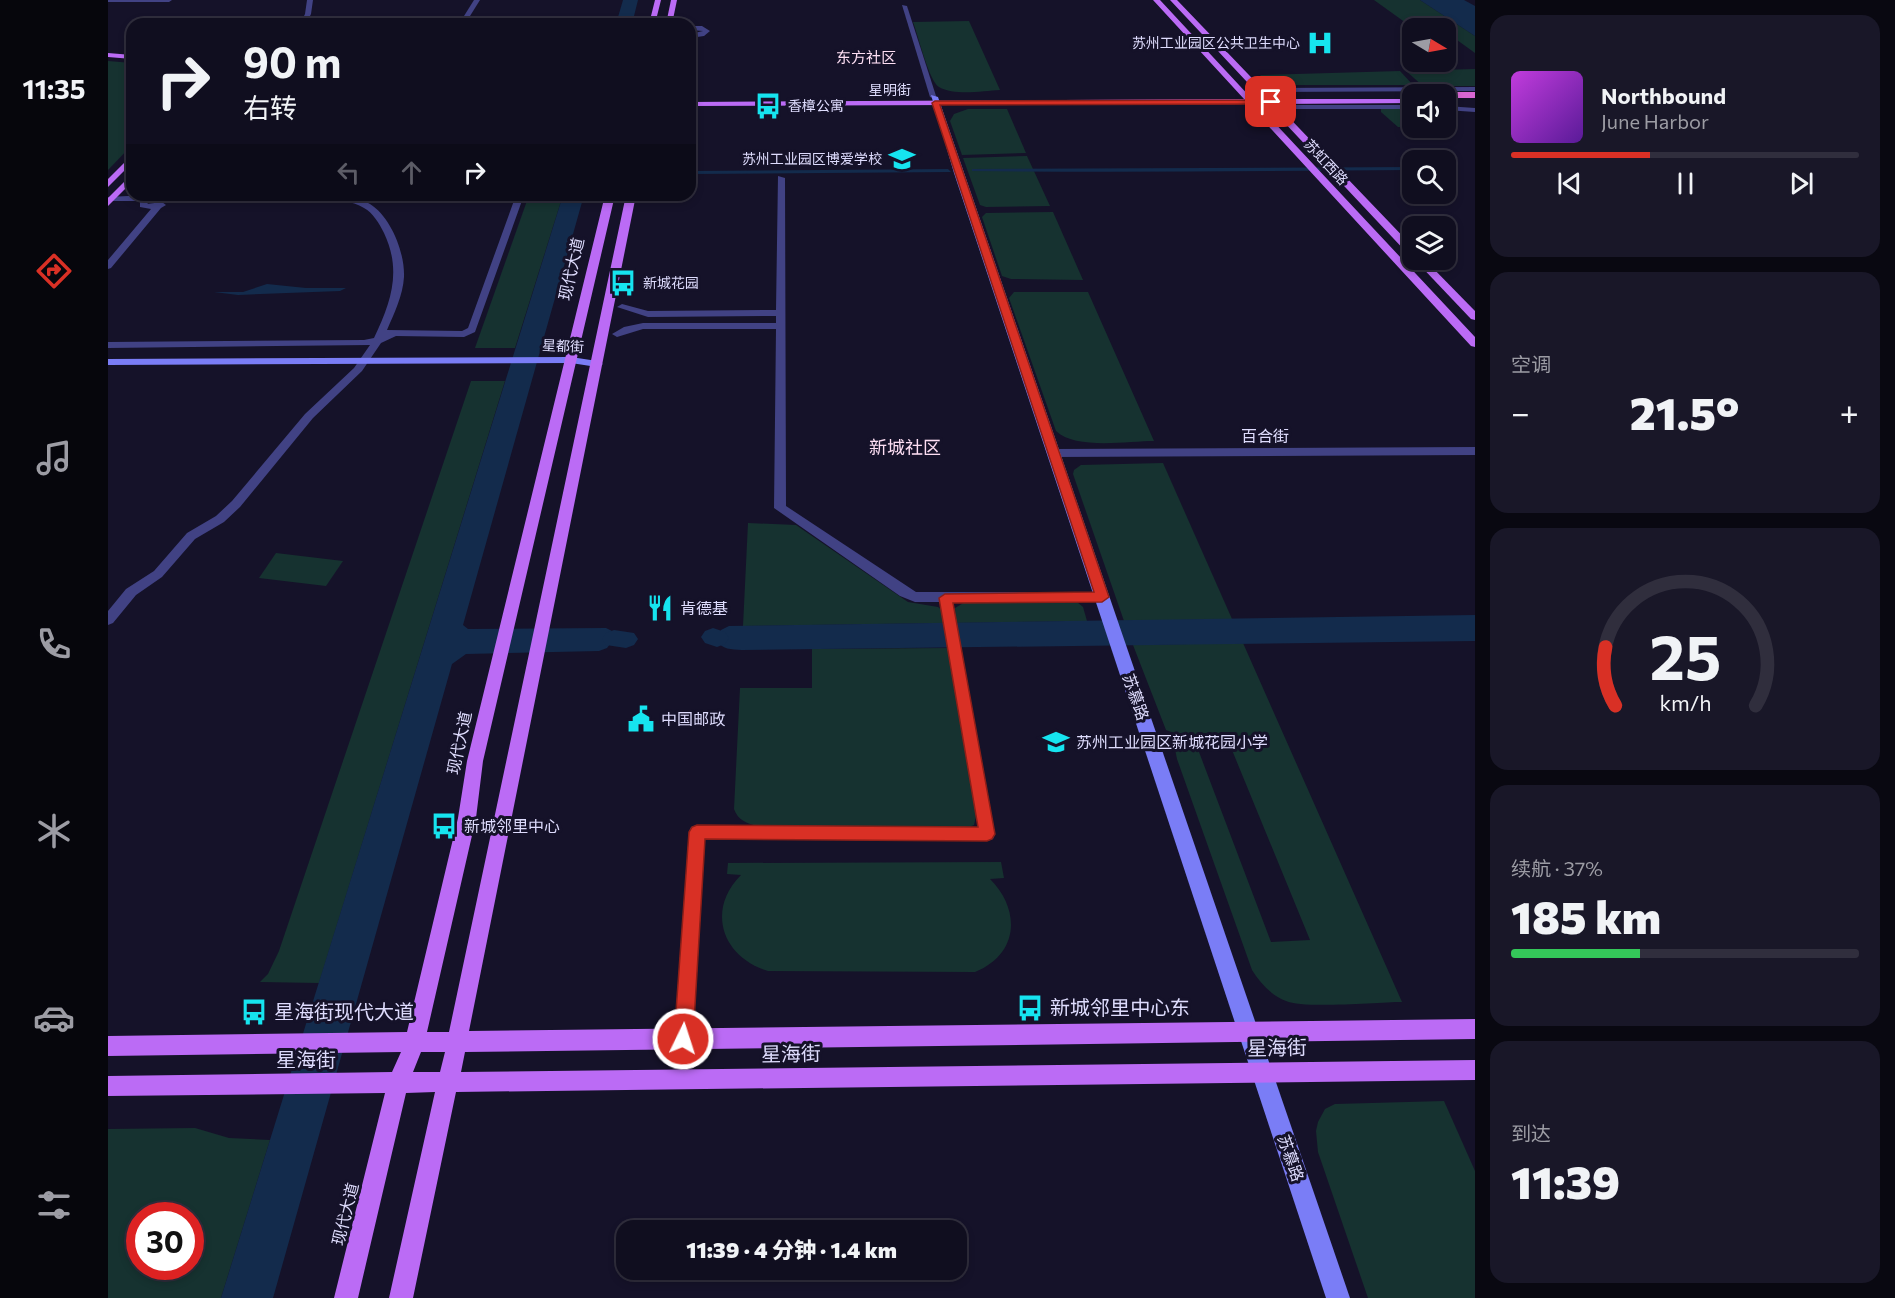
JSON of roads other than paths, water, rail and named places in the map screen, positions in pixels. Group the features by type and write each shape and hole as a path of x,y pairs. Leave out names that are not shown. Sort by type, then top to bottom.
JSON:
{"highway":[{"path":"1456,97 1475,95"},
{"path":"1456,99 1475,102"}],"main road":[{"path":"654,18 658,0"},
{"path":"670,18 674,0"},
{"name":"苏虹西路","path":"1156,0 1475,344"},
{"name":"苏虹西路","path":"1173,0 1402,241"},
{"path":"108,50 126,52"},
{"path":"108,55 126,56"},
{"path":"1267,99 1402,95"},
{"name":"星明街","path":"696,98 1267,99"},
{"path":"1267,99 1402,101"},
{"name":"星明街","path":"696,104 935,100"},
{"name":"苏慕路","path":"935,100 1338,1298"},
{"path":"108,183 126,164"},
{"path":"109,201 126,183"},
{"name":"现代大道","path":"346,1298 398,1083 415,1042 467,818 475,761 609,201"},
{"path":"401,1298 457,1041 630,201"},
{"path":"1430,270 1475,317"},
{"name":"星都街","path":"108,362 360,365"},
{"name":"星都街","path":"108,370 360,365 597,364"},
{"name":"星海街","path":"108,1046 1475,1029"},
{"name":"星海街","path":"108,1086 1475,1070"}],"street":[{"path":"108,0 171,0"},
{"path":"306,18 310,0"},
{"path":"466,18 477,0"},
{"path":"904,6 935,100"},
{"path":"696,28 707,31 702,35 696,36"},
{"path":"1248,99 1475,89"},
{"path":"1267,99 1402,106"},
{"path":"1456,109 1475,110"},
{"path":"781,178 780,508 904,593 922,598 1102,597"},
{"path":"109,201 126,199"},
{"path":"148,201 146,206 157,207"},
{"path":"108,266 157,207 166,201"},
{"path":"108,620 128,595 158,574 195,533 213,524 236,504 309,416 374,348 399,277 394,251 384,224 370,208 354,201"},
{"path":"108,345 379,337 394,333 464,334 471,330 518,201"},
{"path":"622,307 648,314 780,313"},
{"path":"617,334 627,329 643,326 780,326"},
{"name":"百合街","path":"1054,453 1475,451"},
{"path":"683,1039 697,832 987,834 945,598"}],"water":[{"path":"623,0 638,0 634,18 618,18"},
{"path":"1420,0 1464,0 1475,6 1475,36 1456,24 1456,18 1448,18"},
{"path":"1402,167 1402,170 1137,172 972,171 972,169"},
{"path":"948,169 951,172 696,174 696,171"},
{"path":"561,201 582,201 463,625 468,629 606,628 612,631 614,639 607,648 599,651 466,654 452,664 273,1298 221,1298"},
{"path":"267,284 306,288 346,288 340,291 238,295 214,292 243,292"},
{"path":"1475,615 1475,641 742,650 724,647 717,640 721,630 729,626"}],"waterway":[{"path":"713,637 717,638"},
{"path":"614,639 626,639"}],"place":[{"name":"苏州工业园区公共卫生中心","path":"1320,43"},
{"name":"香樟公寓","path":"768,106"},
{"name":"苏州工业园区博爱学校","path":"902,159"},
{"name":"新城花园","path":"623,283"},
{"name":"肯德基","path":"660,608"},
{"name":"中国邮政","path":"641,719"},
{"name":"苏州工业园区新城花园小学","path":"1056,742"},
{"name":"新城邻里中心","path":"444,826"},
{"name":"新城邻里中心东","path":"1030,1008"},
{"name":"星海街现代大道","path":"254,1012"}],"district":[{"name":"东方社区","path":"866,58"},
{"name":"新城社区","path":"905,448"}]}
